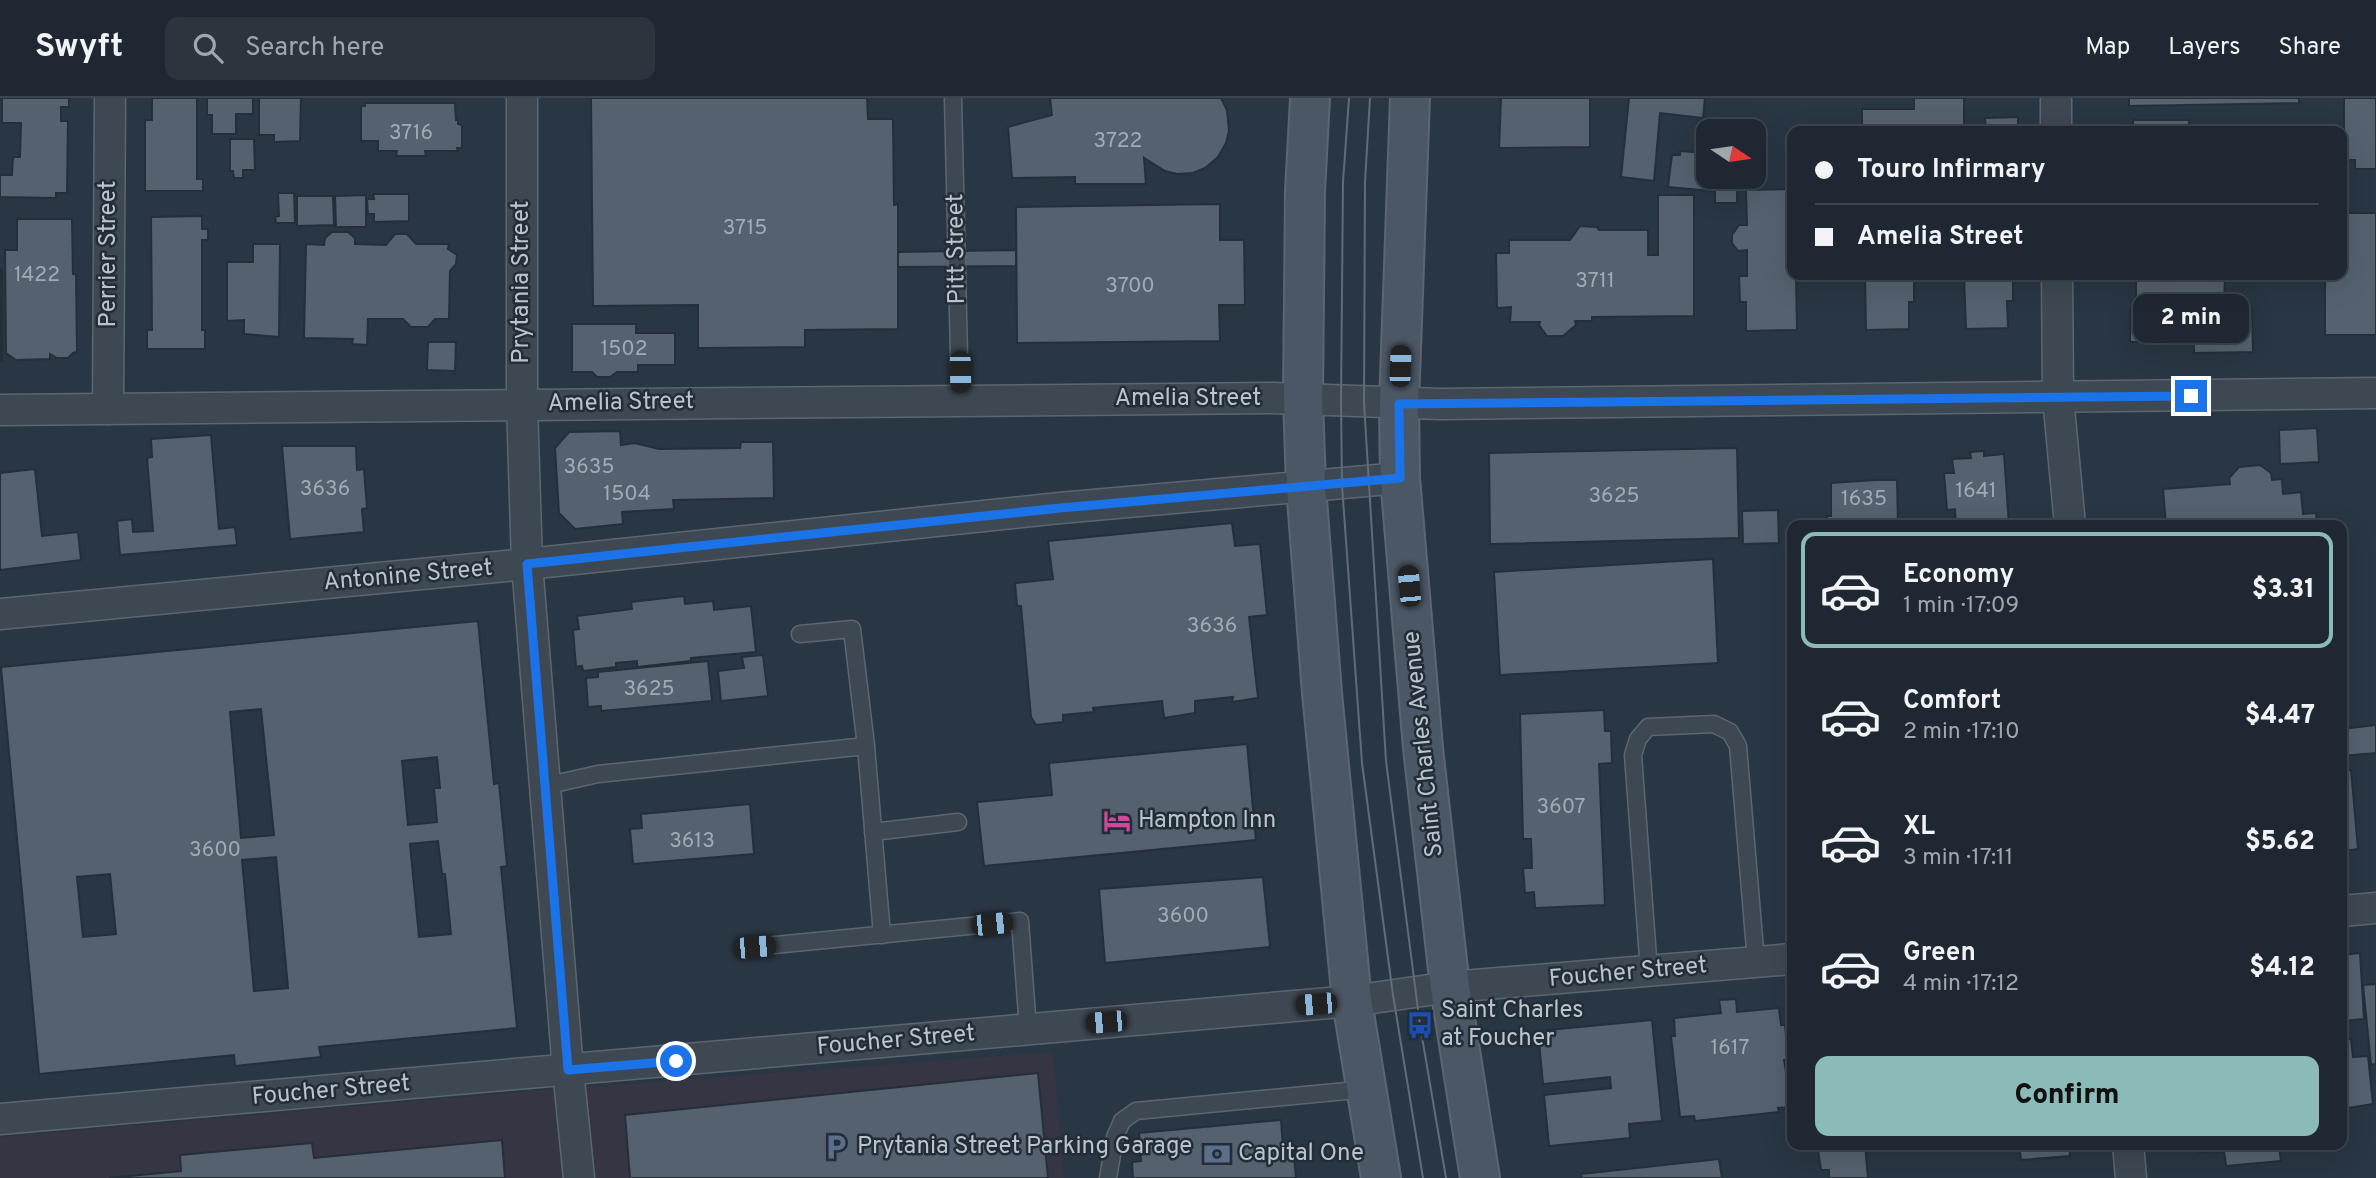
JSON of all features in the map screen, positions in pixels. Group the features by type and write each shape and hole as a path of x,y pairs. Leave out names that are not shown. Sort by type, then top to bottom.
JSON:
{"main road":[{"path":"1310,98 1303,398 1306,487 1322,692 1352,1000 1381,1178"},
{"name":"Saint Charles Avenue","path":"1410,98 1399,404 1400,478 1423,748 1450,988 1480,1178"}],"street":[{"name":"Perrier Street","path":"108,409 110,98"},
{"name":"Prytania Street","path":"522,98 522,404 527,564 579,1178"},
{"path":"2056,98 2056,126"},
{"path":"2057,280 2058,397 2070,520"},
{"name":"Amelia Street","path":"0,410 1303,398 1399,404 2376,393"},
{"name":"Antonine Street","path":"0,614 527,564 1060,508 1400,478"},
{"path":"2347,911 2376,908"},
{"name":"Foucher Street","path":"0,1119 1787,959"},
{"path":"2129,1150 2131,1178"}],"lane":[{"name":"Pitt Street","path":"953,98 960,400"},
{"path":"800,634 852,629 883,934"},
{"path":"1649,971 1633,755 1637,739 1648,727 1714,724 1730,732 1738,746 1756,962"},
{"path":"545,786 598,774 866,746"},
{"path":"873,832 958,822"},
{"path":"755,947 1020,921 1028,1029"},
{"path":"1108,1178 1118,1129 1122,1121 1136,1111 1367,1089"}],"shaded area":[{"path":"1053,1052 1064,1178 0,1178 0,1137 556,1089"}],"building":[{"path":"2,98 69,98 69,107 61,107 61,121 68,121 67,193 56,193 56,198 0,197 0,175 12,175 13,157 20,157 21,123 2,123"},
{"path":"152,98 197,98 197,179 203,179 203,191 145,191 145,120 152,120"},
{"path":"207,98 253,98 253,114 236,114 236,134 212,134 212,115 207,115"},
{"path":"259,98 301,98 300,141 274,142 274,135 259,135"},
{"path":"591,98 867,98 868,119 893,119 894,205 898,204 898,329 805,330 805,347 698,348 698,305 593,306"},
{"path":"1050,98 1221,98 1227,110 1229,131 1218,157 1205,168 1193,173 1177,174 1165,171 1144,158 1146,184 1075,184 1075,177 1012,178 1008,127 1052,115"},
{"path":"1501,98 1590,98 1590,147 1499,148"},
{"path":"1629,98 1705,98 1703,118 1660,113 1654,181 1621,177"},
{"path":"1914,98 1964,98 1964,126 1862,126 1862,109 1914,109"},
{"path":"2129,98 2299,98 2299,103 2129,106"},
{"path":"2344,98 2376,98 2376,169 2355,169 2355,160 2347,160 2347,126 2344,126"},
{"path":"365,103 455,103 456,120 462,125 462,148 457,148 458,151 425,151 426,156 396,156 397,151 378,151 378,141 361,141 361,106 365,106"},
{"path":"2018,117 2018,126 1986,126 1985,118"},
{"path":"2133,120 2189,120 2189,126 2120,126 2133,124"},
{"path":"230,139 254,139 255,170 243,170 243,178 234,178 233,171 230,171"},
{"path":"1680,151 1696,152 1696,189 1712,191 1668,187 1672,155 1680,155"},
{"path":"1715,189 1737,189 1737,203 1715,203"},
{"path":"1787,189 1787,280 1796,280 1797,330 1746,331 1746,302 1740,302 1739,276 1747,276 1747,250 1738,251 1732,243 1732,235 1739,225 1747,225 1746,190"},
{"path":"278,193 294,193 295,223 276,223 275,217 279,216"},
{"path":"373,194 409,194 409,221 374,222 374,214 368,214 367,199 374,199"},
{"path":"366,195 366,227 336,227 335,196"},
{"path":"1658,195 1694,195 1694,316 1592,317 1592,321 1575,321 1576,325 1563,336 1547,336 1539,325 1540,322 1510,322 1511,307 1497,308 1496,253 1509,253 1509,240 1570,240 1580,226 1597,227 1599,230 1648,230 1648,255 1658,255"},
{"path":"297,196 333,196 334,225 297,226"},
{"path":"1220,204 1220,240 1244,240 1245,305 1219,305 1220,341 1017,343 1016,207"},
{"path":"2347,213 2376,213 2376,335 2325,335 2325,280 2347,280"},
{"path":"202,216 202,229 208,229 208,240 202,240 202,330 205,330 205,349 147,349 147,330 152,330 151,217"},
{"path":"17,219 72,219 77,352 68,358 57,358 50,354 50,359 16,360 6,353 5,250 17,250"},
{"path":"332,232 348,232 355,238 355,244 386,245 395,234 407,234 416,244 449,244 448,249 457,255 456,264 450,271 449,319 435,319 428,327 411,327 403,319 368,319 367,345 352,344 353,339 304,338 306,244 324,245 325,238"},
{"path":"253,244 280,244 279,337 244,334 244,320 227,321 227,262 253,262"},
{"path":"1016,250 1016,266 898,267 898,252"},
{"path":"2,269 2,361 0,361"},
{"path":"1865,280 1914,280 1914,302 1909,302 1909,329 1866,330"},
{"path":"1964,280 2013,280 2013,301 2007,301 2008,328 1966,329"},
{"path":"2136,280 2225,280 2224,307 2136,304"},
{"path":"2252,308 2253,352 2194,353 2194,341 2130,342 2130,309"},
{"path":"572,324 636,324 636,333 675,333 675,365 638,365 638,372 617,372 610,377 597,377 592,372 572,372"},
{"path":"428,342 456,342 455,371 427,370"},
{"path":"2317,428 2319,462 2280,464 2279,430"},
{"path":"620,431 621,445 635,443 659,449 740,448 741,442 773,442 774,498 673,500 674,509 622,512 623,524 575,529 559,513 555,448 569,432"},
{"path":"211,435 219,529 235,527 237,545 120,555 117,521 132,519 133,532 153,531 147,458 152,457 151,439"},
{"path":"282,446 356,446 357,470 364,469 367,508 362,509 364,532 290,539"},
{"path":"1737,448 1739,538 1490,544 1489,453"},
{"path":"1984,451 1984,456 2004,454 2009,520 1956,520 1955,509 1947,510 1944,473 1954,473 1952,459 1971,458 1970,452"},
{"path":"2260,465 2271,473 2272,480 2282,479 2283,494 2301,492 2303,514 2316,513 2317,520 2166,520 2163,489 2230,484 2229,478 2239,467"},
{"path":"35,469 42,536 78,532 81,560 0,570 0,473"},
{"path":"1897,480 1898,520 1827,520 1827,516 1831,516 1831,483"},
{"path":"1778,510 1779,543 1743,544 1742,511"},
{"path":"1232,523 1235,546 1260,544 1267,615 1249,617 1258,698 1232,702 1233,697 1195,701 1195,713 1164,718 1162,701 1093,708 1094,712 1063,715 1063,722 1036,725 1031,717 1021,606 1017,606 1015,583 1053,579 1048,541"},
{"path":"1713,559 1718,663 1500,675 1494,572"},
{"path":"684,596 685,604 713,601 714,610 751,606 756,652 691,658 691,661 637,667 637,661 583,671 582,666 576,667 573,630 579,629 577,616 632,609 631,602"},
{"path":"478,621 494,784 499,783 507,866 501,867 517,1028 319,1047 321,1057 235,1066 234,1055 39,1074 1,667","holes":["261,709 274,835 241,838 230,712","437,757 440,788 434,788 437,822 408,825 402,761","438,841 442,874 445,874 451,934 419,937 410,844","276,857 288,988 254,991 242,860","110,874 116,934 83,937 77,877"]},
{"path":"763,655 768,696 721,701 718,671 744,668 742,657"},
{"path":"708,661 712,701 601,711 601,706 588,707 586,678 598,677 598,672"},
{"path":"1604,710 1605,731 1611,731 1612,763 1599,764 1605,905 1535,908 1534,892 1525,893 1523,868 1532,868 1531,839 1523,839 1520,714"},
{"path":"2376,725 2376,753 2347,756 2347,728"},
{"name":"Hampton Inn","path":"1247,744 1256,840 984,866 977,802 1052,795 1049,763"},
{"path":"2347,770 2351,770 2358,849 2347,850"},
{"path":"750,804 754,854 633,864 630,829 642,828 641,814"},
{"path":"1263,877 1270,947 1105,963 1099,889"},
{"path":"2360,953 2364,1019 2347,1021 2347,954"},
{"path":"2376,984 2376,1064 2371,1065 2363,985"},
{"path":"1736,999 1737,1012 1779,1008 1781,1025 1785,1025 1787,1048 1787,1060 1784,1060 1787,1107 1778,1108 1779,1112 1695,1121 1694,1116 1680,1117 1671,1036 1675,1036 1674,1018 1721,1013 1719,1000"},
{"path":"1652,1020 1662,1121 1629,1124 1630,1138 1549,1146 1544,1095 1611,1088 1610,1077 1543,1084 1538,1031"},
{"path":"2347,1039 2351,1039 2353,1057 2368,1056 2373,1104 2348,1108"},
{"name":"Prytania Street Parking Garage","path":"1038,1073 1048,1178 630,1178 625,1115"},
{"name":"Capital One","path":"1281,1120 1283,1147 1293,1146 1296,1178 1133,1178 1132,1162 1141,1161 1139,1133"},
{"path":"502,1140 505,1178 109,1178 181,1171 180,1155 312,1143 314,1158"},
{"path":"1818,1150 1866,1150 1868,1178 1829,1178 1829,1170 1821,1170"},
{"path":"2020,1150 2070,1150 2070,1156 2021,1160"},
{"path":"2200,1150 2279,1150 2281,1161 2226,1166 2224,1151 2200,1153"},
{"path":"1719,1159 1722,1178 1582,1178 1581,1174"}],"tram line":[{"path":"1349,98 1343,182 1342,485 1362,763 1393,995 1423,1178"},
{"path":"1370,98 1365,182 1364,403 1386,761 1420,1025 1446,1178"}],"place":[{"name":"Hampton Inn","path":"1117,821"},
{"name":"Saint Charles at Foucher","path":"1420,1025"},
{"name":"Prytania Street Parking Garage","path":"836,1147"},
{"name":"Capital One","path":"1217,1154"}],"route":[{"path":"676,1061 568,1070 527,564 1060,508 1400,478 1399,404 2191,396"}]}
